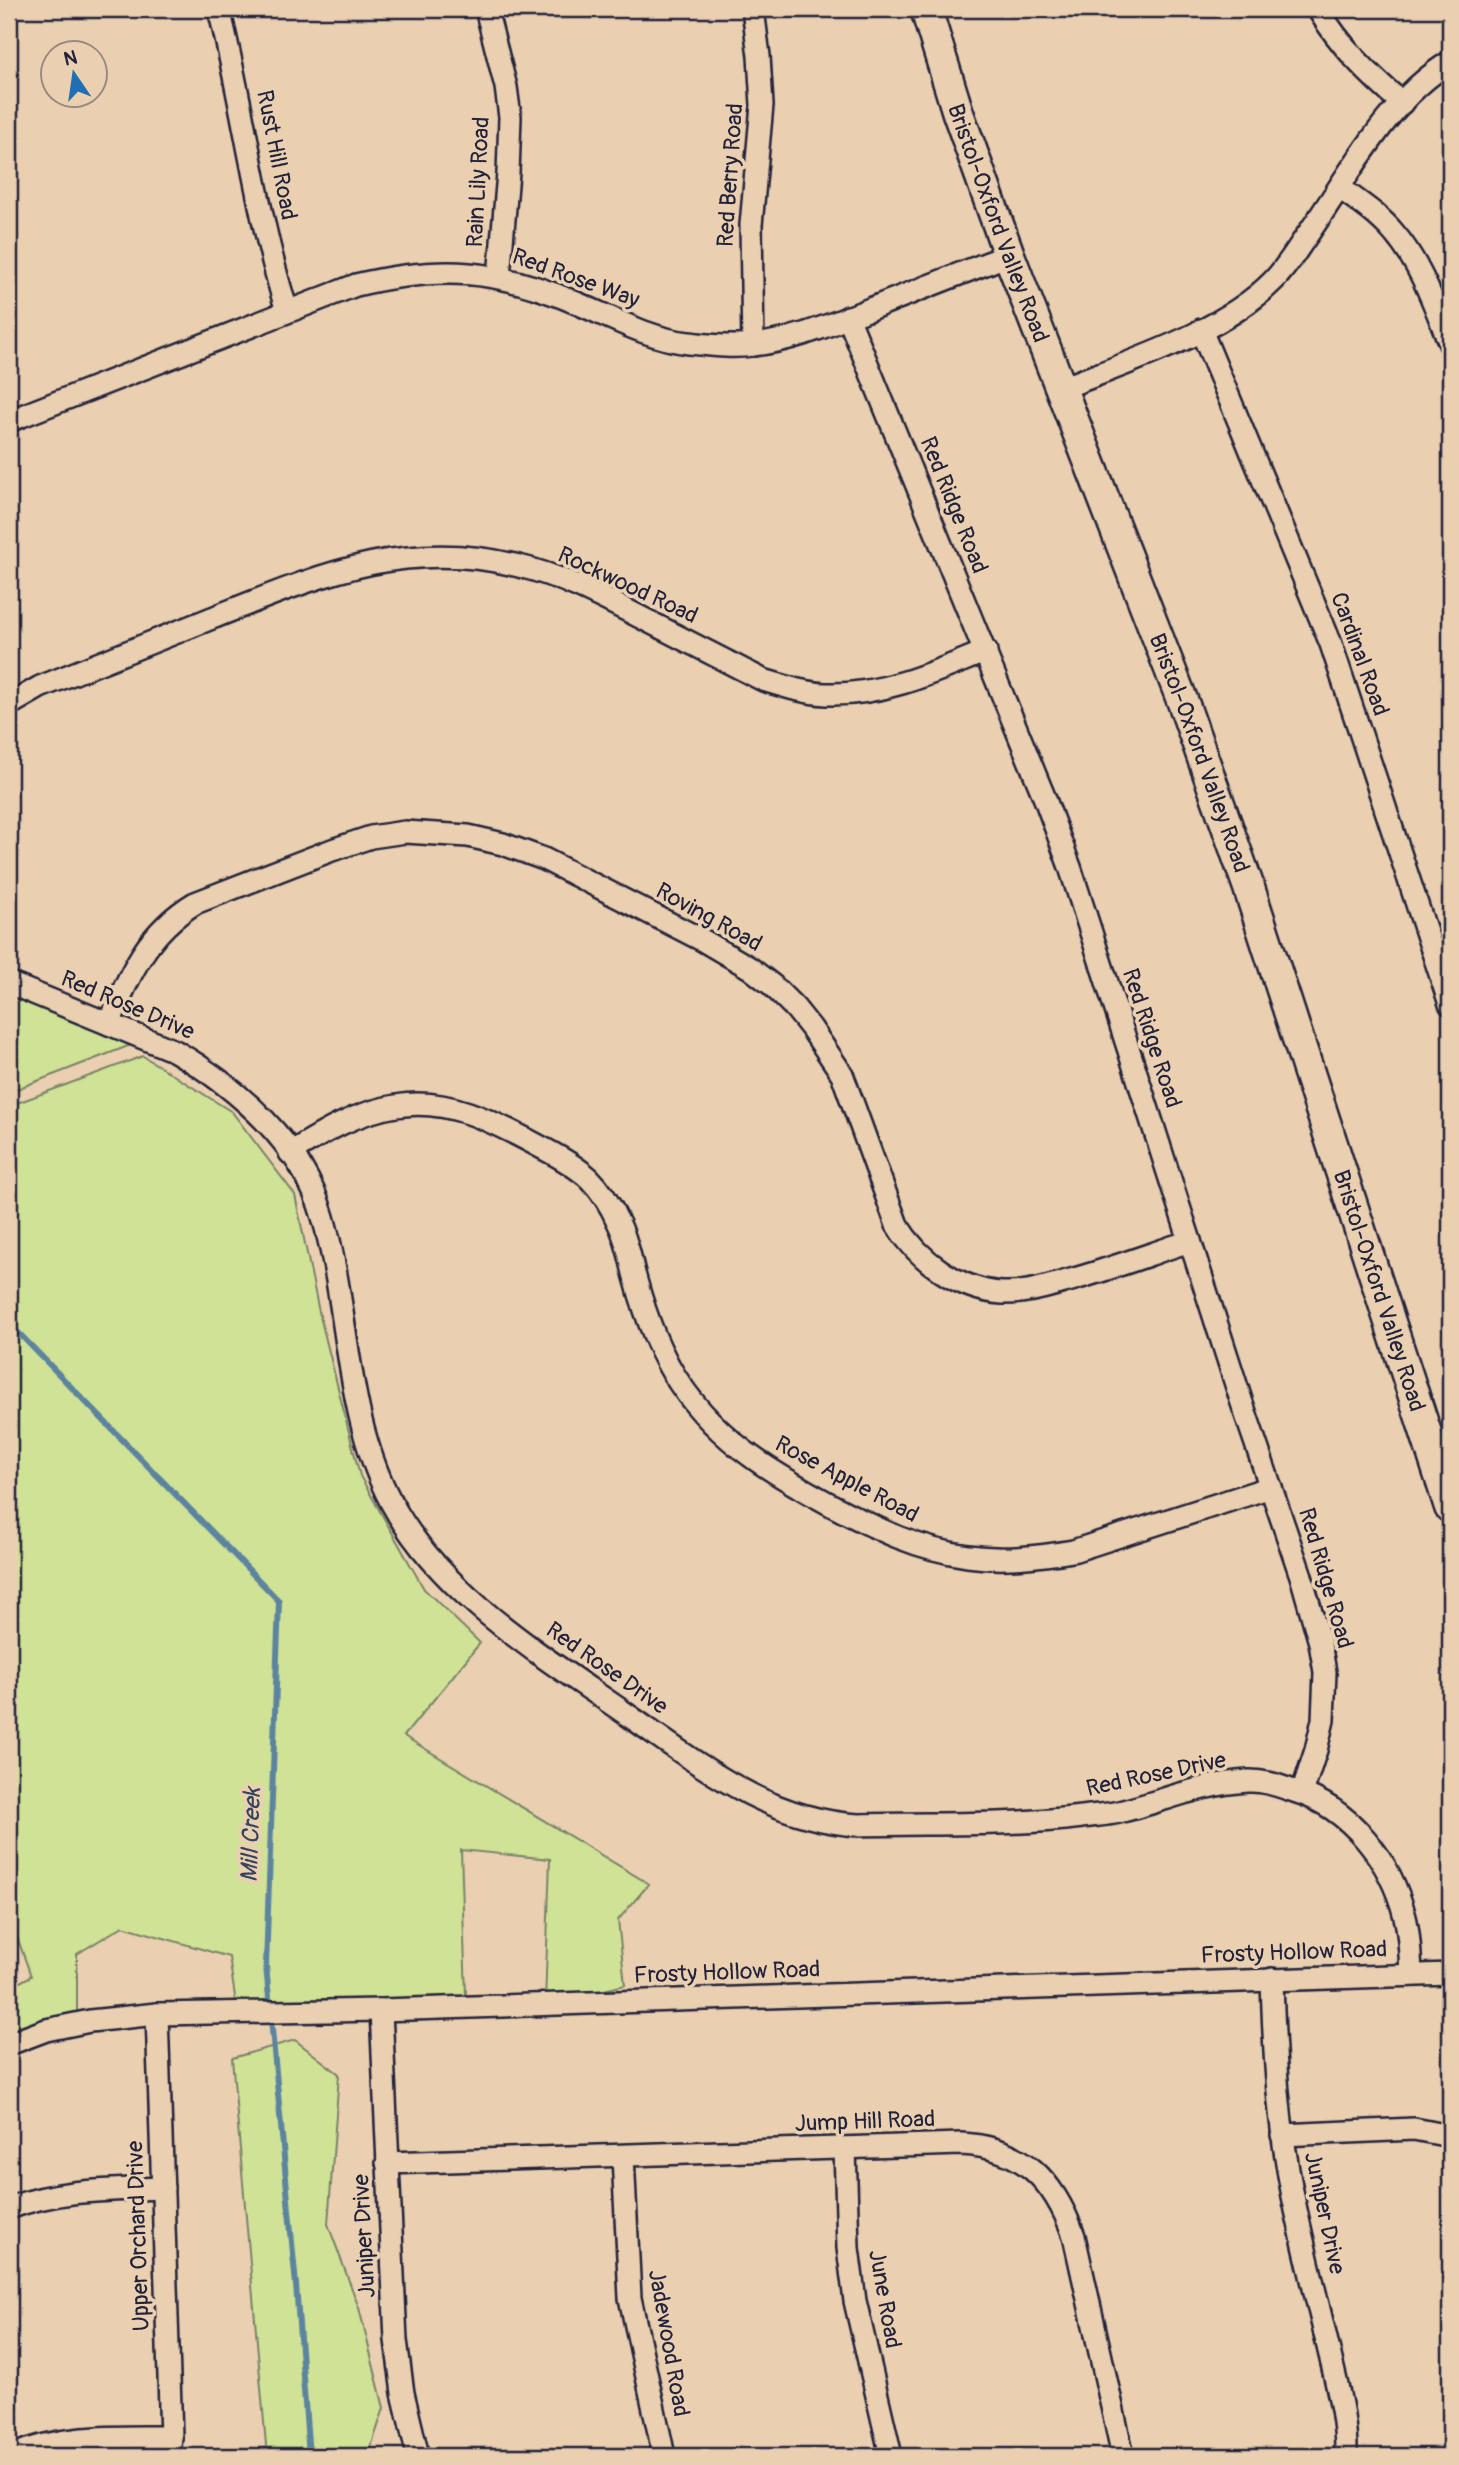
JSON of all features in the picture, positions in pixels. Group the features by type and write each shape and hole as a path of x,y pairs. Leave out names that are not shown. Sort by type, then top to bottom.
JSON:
{"main road":[{"name":"Bristol-Oxford Valley Road","path":"926,9 958,113 1009,255 1184,705 1249,888 1450,1507"}],"street":[{"name":"Rust Hill Road","path":"219,9 243,112 251,167 267,240 287,311"},
{"name":"Rain Lily Road","path":"486,9 506,87 510,117 499,277"},
{"name":"Red Berry Road","path":"753,9 760,56 762,105 751,225 753,345"},
{"path":"1318,9 1342,45 1373,78 1402,103"},
{"path":"1060,389 1201,330 1246,303 1273,281 1383,124 1422,81 1450,62"},
{"path":"1340,188 1375,214 1395,234 1419,272 1450,344"},
{"name":"Red Rose Way","path":"9,421 356,285 400,275 461,272 499,277 552,292 657,336 685,343 753,345 789,338 1009,255"},
{"name":"Red Ridge Road","path":"848,317 986,651 1070,867 1301,1576 1325,1671 1323,1720 1317,1751 1302,1793"},
{"name":"Cardinal Road","path":"1201,330 1331,644 1450,1004"},
{"name":"Rockwood Road","path":"9,705 40,687 307,580 353,566 397,558 432,556 473,558 517,565 549,575 588,591 762,680 824,694 848,694 891,686 928,675 986,651"},
{"name":"Roving Road","path":"109,1024 128,978 148,944 162,928 195,903 274,871 371,837 405,832 468,835 544,859 704,941 750,968 772,985 811,1028 842,1074 897,1225 905,1239 933,1266 984,1290 1016,1293 1098,1272 1190,1241"},
{"name":"Red Rose Drive","path":"9,983 175,1051 233,1090 264,1120 290,1153 312,1190 322,1215 332,1257 361,1424 385,1488 406,1528 426,1556 464,1595 551,1661 716,1777 759,1800 800,1816 831,1824 1057,1820 1118,1812 1208,1785 1251,1780 1302,1793 1341,1816 1367,1840 1384,1863 1395,1884 1406,1918 1411,1975"},
{"name":"Rose Apple Road","path":"290,1153 334,1127 364,1114 396,1106 440,1105 492,1121 565,1160 589,1179 605,1198 619,1223 647,1316 678,1382 696,1407 729,1440 777,1476 890,1536 927,1549 1005,1559 1073,1551 1271,1487"},
{"name":"Frosty Hollow Road","path":"9,2043 46,2030 90,2021 157,2014 382,2010 1450,1974"},
{"name":"Juniper Drive","path":"1272,1979 1274,2056 1282,2135 1293,2195 1339,2394 1346,2456"},
{"name":"Juniper Drive","path":"382,2010 396,2340 403,2393 418,2456"},
{"name":"Upper Orchard Drive","path":"157,2014 170,2446"},
{"path":"1282,2135 1414,2129 1450,2136"},
{"name":"Jump Hill Road","path":"387,2162 980,2145 1014,2156 1033,2169 1053,2190 1065,2209 1074,2236 1124,2456"},
{"name":"June Road","path":"845,2148 848,2239 855,2301 891,2456"},
{"name":"Jadewood Road","path":"623,2156 630,2298 664,2456"},
{"path":"9,2208 44,2196 68,2192 163,2188"},
{"path":"12,2456 34,2448 85,2438 170,2446"}],"green space":[{"path":"9,969 136,1043 9,1092"},
{"path":"143,1056 232,1112 295,1195 319,1312 360,1476 424,1589 480,1643 404,1736 649,1884 618,1920 625,1985 545,2004 550,1859 461,1850 466,1996 236,2003 229,1957 123,1926 77,1954 77,2014 9,2038 9,1988 31,1976 9,1914 9,1106"},
{"path":"295,2040 339,2074 328,2224 359,2308 384,2408 368,2456 267,2456 232,2058"}],"waterway":[{"name":"Mill Creek","path":"9,1323 279,1601 266,1966 309,2456"}]}
